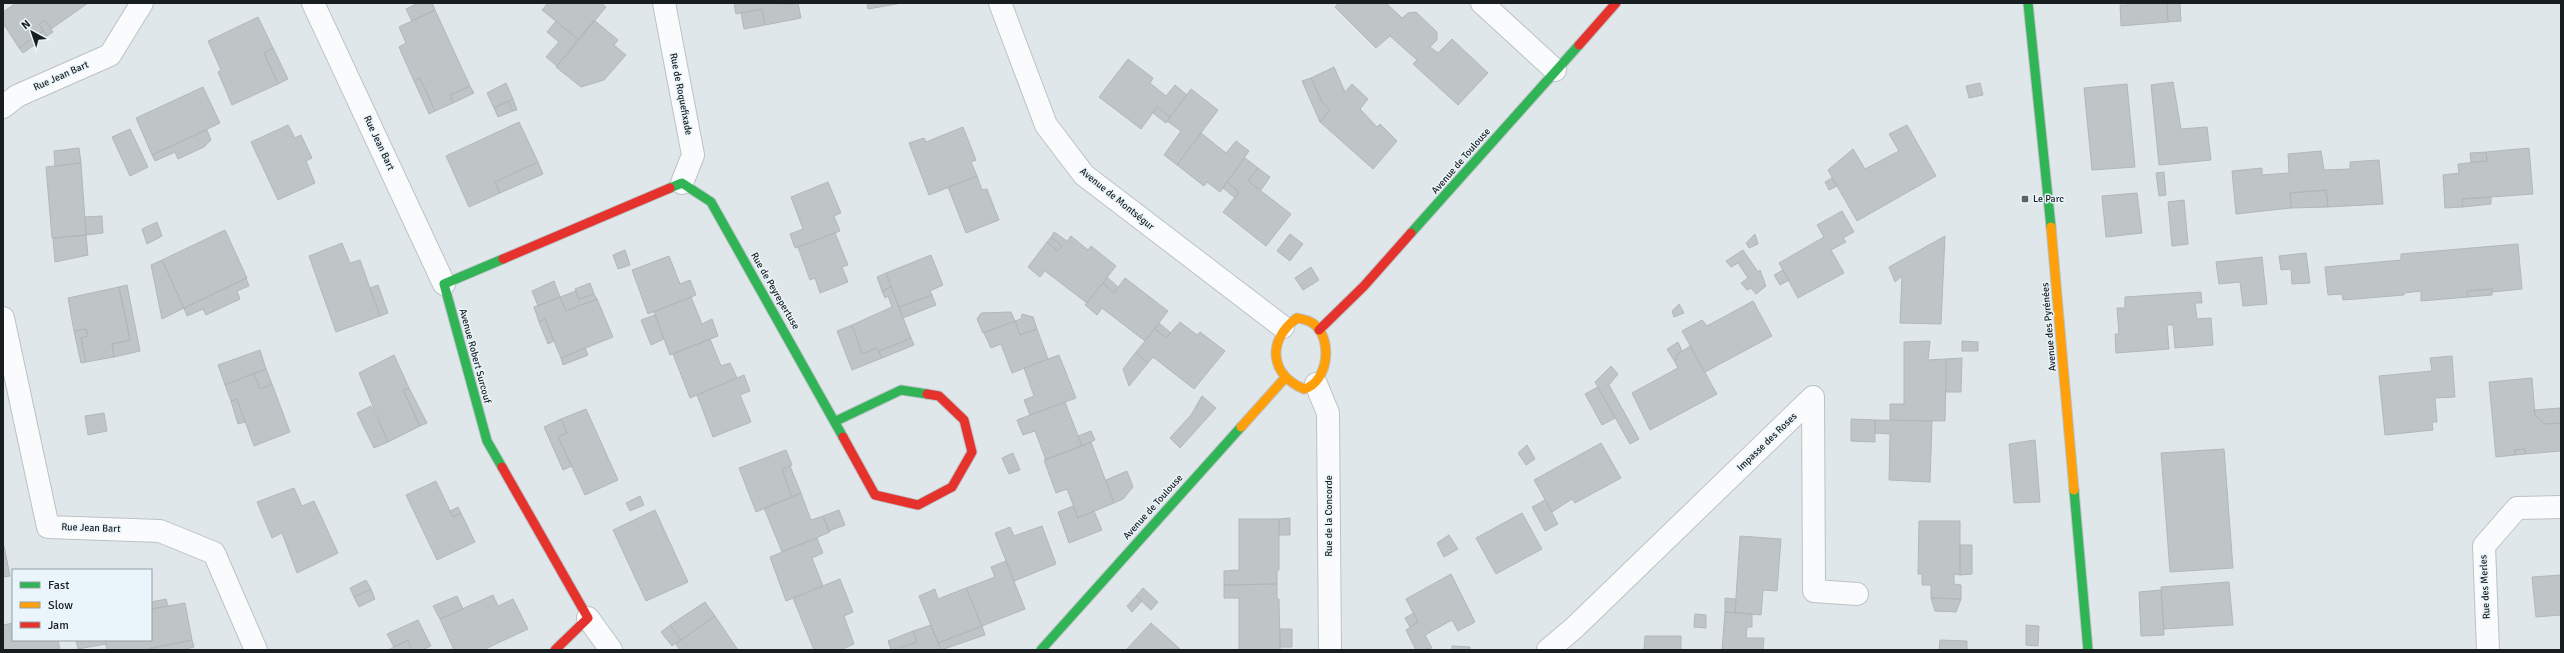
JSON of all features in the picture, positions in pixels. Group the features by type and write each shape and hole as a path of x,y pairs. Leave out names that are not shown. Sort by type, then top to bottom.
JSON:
{"street":[{"name":"Rue Jean Bart","path":"3,107 17,96 110,55 142,3"},
{"name":"Rue Jean Bart","path":"313,3 444,284"},
{"name":"Rue de Roquefixade","path":"664,3 693,155 682,183"},
{"name":"Avenue de Montségur","path":"1000,3 1046,125 1070,160 1084,175 1283,328"},
{"path":"1482,3 1555,70"},
{"name":"Avenue de Toulouse","path":"1319,330 1364,286 1616,3"},
{"name":"Avenue des Pyrénées","path":"2028,3 2048,192 2088,650"},
{"path":"444,284 682,183"},
{"name":"Rue de Peyrepertuse","path":"682,183 711,202 836,422"},
{"name":"Avenue Robert Surcouf","path":"444,284 487,442 588,618"},
{"name":"Rue Jean Bart","path":"3,318 48,527 160,531 214,553 256,650"},
{"path":"1297,318 1315,324 1319,330 1323,338 1324,363 1322,375 1316,384 1304,389 1289,383 1284,379 1278,368 1276,345 1283,328 1297,318"},
{"name":"Avenue de Toulouse","path":"1041,650 1284,379"},
{"name":"Rue de la Concorde","path":"1316,384 1328,413 1330,650"},
{"path":"901,390 938,396 964,420 972,452 952,487 918,505 875,495 836,422 901,390"},
{"name":"Impasse des Roses","path":"1548,650 1574,628 1813,397 1814,591 1857,594"},
{"name":"Rue des Merles","path":"2488,650 2484,546 2516,508 2561,507"},
{"path":"555,650 588,618 611,650"},
{"path":"1574,628 1574,650"}],"building":[{"path":"16,3 88,3 51,29 45,20 39,24 43,31 19,48 3,23 3,12"},
{"path":"418,3 432,3 435,10 412,21 406,9"},
{"path":"548,3 601,3 606,7 579,40 542,10"},
{"path":"734,3 780,3 780,5 798,3 801,18 765,25 762,9 736,14"},
{"path":"867,3 902,3 868,9"},
{"path":"1339,3 1386,3 1402,18 1408,13 1416,12 1437,32 1437,40 1430,47 1438,53 1452,39 1488,73 1458,105 1413,64 1417,60 1390,36 1376,48 1335,7"},
{"path":"2127,3 2167,3 2168,22 2121,26 2120,5 2127,5"},
{"path":"2167,3 2180,3 2181,21 2168,22"},
{"path":"762,9 765,25 744,29 741,13"},
{"path":"435,10 470,86 450,95 453,103 435,111 420,78 414,81 399,47 406,43 399,27"},
{"path":"258,17 273,48 264,53 278,84 232,105 218,72 221,70 208,41"},
{"path":"45,20 53,32 47,36 39,24"},
{"path":"594,20 618,40 614,45 626,55 604,80 581,87 556,67"},
{"path":"556,21 579,40 557,66 546,57 559,42 547,32"},
{"path":"43,31 47,36 23,53 19,48"},
{"path":"273,48 288,79 278,84 264,53"},
{"path":"1128,59 1153,78 1150,83 1166,96 1175,85 1187,95 1170,117 1157,107 1141,129 1099,97"},
{"path":"1334,67 1345,92 1352,84 1368,99 1360,109 1377,127 1380,124 1397,141 1373,169 1320,122 1330,110 1322,102 1311,78"},
{"path":"420,78 435,111 429,114 414,81"},
{"path":"1311,78 1322,102 1330,110 1320,122 1302,81"},
{"path":"2173,82 2181,129 2207,127 2211,160 2159,165 2151,85"},
{"path":"506,83 513,99 494,108 487,93"},
{"path":"1980,83 1983,95 1969,98 1966,86"},
{"path":"2127,84 2135,167 2092,170 2084,88"},
{"path":"470,86 474,93 453,103 450,95"},
{"path":"203,87 220,123 152,155 136,118"},
{"path":"1191,89 1218,110 1177,165 1164,155 1181,131 1167,121"},
{"path":"513,99 517,110 513,111 508,101"},
{"path":"508,101 513,111 498,117 494,108"},
{"path":"1157,107 1170,117 1166,123 1153,113"},
{"path":"519,122 538,162 495,182 500,193 469,207 446,156"},
{"path":"288,125 295,138 301,135 312,158 306,161 315,183 278,200 251,142"},
{"path":"1907,125 1936,176 1857,221 1828,170 1853,149 1865,169 1899,151 1889,134"},
{"path":"963,127 976,160 971,162 977,176 929,195 909,143 924,138 926,142"},
{"path":"130,129 148,167 130,176 112,137"},
{"path":"207,130 211,140 204,147 178,159 175,152 155,161 152,155"},
{"path":"1201,133 1226,153 1236,141 1249,151 1220,192 1207,182 1204,186 1177,165"},
{"path":"79,148 81,163 55,166 54,151"},
{"path":"2529,148 2533,194 2462,199 2463,207 2445,208 2443,175 2459,173 2458,164 2487,161 2486,152"},
{"path":"2321,151 2324,170 2350,169 2350,162 2379,160 2383,204 2328,207 2326,190 2290,193 2291,208 2236,214 2232,171 2262,168 2262,175 2289,173 2288,154"},
{"path":"2486,152 2487,161 2471,162 2470,153"},
{"path":"1245,158 1258,168 1248,181 1291,214 1266,246 1223,212 1239,192 1227,182"},
{"path":"538,162 543,174 500,193 495,182"},
{"path":"81,163 86,235 52,238 46,167"},
{"path":"1258,168 1270,177 1261,190 1248,181"},
{"path":"2164,172 2166,195 2159,196 2156,173"},
{"path":"977,176 982,190 987,189 999,220 966,233 948,187"},
{"path":"1832,178 1837,186 1829,190 1825,182"},
{"path":"828,182 841,213 834,216 840,231 795,248 790,234 803,229 791,197"},
{"path":"1227,182 1239,192 1235,198 1223,188"},
{"path":"2326,190 2328,207 2291,208 2290,193"},
{"path":"2137,193 2142,233 2106,237 2102,196"},
{"path":"2491,197 2491,204 2463,207 2462,199"},
{"path":"2184,200 2188,244 2172,246 2168,202"},
{"path":"1842,211 1854,232 1843,238 1846,242 1831,250 1844,273 1798,298 1779,263 1824,237 1817,225"},
{"path":"102,216 103,233 86,235 85,217"},
{"path":"157,222 162,236 147,244 142,229"},
{"path":"225,230 247,278 184,308 162,260"},
{"path":"1054,232 1067,241 1071,236 1088,250 1091,246 1116,266 1087,303 1045,271 1040,277 1028,267 1047,242 1058,251 1062,246 1051,237"},
{"path":"835,233 848,265 842,267 848,282 820,293 815,278 810,280 798,247"},
{"path":"1290,234 1303,244 1290,261 1277,251"},
{"path":"1755,234 1758,244 1749,248 1746,243"},
{"path":"86,235 88,255 55,262 53,238"},
{"path":"1945,236 1941,324 1900,323 1902,276 1895,282 1889,267"},
{"path":"1051,237 1062,246 1058,251 1047,242"},
{"path":"342,243 350,263 360,260 380,316 336,332 309,256"},
{"path":"2518,244 2522,289 2492,292 2492,289 2467,291 2468,297 2421,301 2421,291 2404,293 2404,295 2343,300 2342,294 2328,295 2325,267 2401,260 2401,254"},
{"path":"625,250 630,265 618,269 613,255"},
{"path":"1743,250 1758,272 1760,270 1766,286 1756,294 1751,288 1747,290 1741,283 1748,278 1738,263 1731,267 1726,261"},
{"path":"2306,253 2310,283 2292,284 2291,269 2281,270 2279,256"},
{"path":"931,255 943,285 930,291 932,295 899,307 886,273"},
{"path":"669,256 680,284 690,280 696,295 648,314 632,270"},
{"path":"2262,257 2267,304 2243,306 2240,282 2219,284 2216,262"},
{"path":"162,260 184,308 162,319 151,265"},
{"path":"1311,267 1319,280 1303,290 1295,278"},
{"path":"1783,270 1789,280 1780,285 1774,275"},
{"path":"886,273 891,287 882,291 877,277"},
{"path":"1107,277 1118,287 1114,293 1103,283"},
{"path":"246,278 249,286 237,291 240,299 206,315 203,309 187,316 184,308"},
{"path":"1125,278 1168,311 1145,341 1102,308 1097,315 1085,305 1103,283 1114,293"},
{"path":"554,281 560,297 538,306 532,291"},
{"path":"590,283 594,294 579,299 575,289"},
{"path":"127,285 140,351 114,357 112,344 130,340 119,287"},
{"path":"378,285 388,313 380,316 370,288"},
{"path":"119,287 130,340 112,344 114,357 86,362 81,338 88,336 86,329 74,331 68,298"},
{"path":"891,287 911,338 879,351 877,348 862,354 852,325 892,307 888,296 885,298 882,291"},
{"path":"2492,289 2492,295 2468,297 2467,291"},
{"path":"576,291 579,299 594,294 597,299 566,311 560,297"},
{"path":"2201,292 2202,303 2195,303 2197,319 2211,318 2213,345 2175,348 2173,325 2167,325 2169,349 2116,353 2115,334 2119,334 2117,308 2125,308 2125,297"},
{"path":"932,295 936,305 903,318 899,307"},
{"path":"560,297 566,311 597,299 613,337 561,358 545,319 539,322 534,307"},
{"path":"691,297 702,324 712,319 718,336 670,355 654,312"},
{"path":"1753,301 1772,336 1705,372 1682,331 1702,320 1707,326"},
{"path":"1679,304 1684,313 1674,317 1672,311"},
{"path":"1011,312 1015,321 983,333 977,319 981,313"},
{"path":"1022,314 1033,317 1037,329 1020,335 1015,321 1021,319"},
{"path":"655,315 664,339 651,345 641,320"},
{"path":"545,319 554,341 548,344 539,322"},
{"path":"1015,321 1020,335 1037,329 1048,359 1012,373 1001,344 991,348 984,333"},
{"path":"1180,322 1197,335 1200,332 1225,351 1194,389 1153,357 1148,363 1136,352 1155,329 1166,338"},
{"path":"1159,323 1171,333 1166,338 1155,329"},
{"path":"852,325 862,354 877,348 882,358 852,370 837,331"},
{"path":"86,329 88,336 81,338 86,362 81,363 74,331"},
{"path":"911,338 914,345 882,358 879,351"},
{"path":"710,339 721,366 730,363 737,378 690,398 673,354"},
{"path":"1930,341 1928,360 1946,359 1945,421 1890,420 1890,404 1904,404 1904,342"},
{"path":"1962,341 1978,342 1978,351 1962,351"},
{"path":"1678,342 1682,351 1678,354 1675,362 1667,349"},
{"path":"1690,346 1717,394 1650,430 1632,393 1678,368 1675,362 1678,354"},
{"path":"585,348 588,355 563,365 561,358"},
{"path":"260,350 266,369 225,385 218,365"},
{"path":"1136,352 1148,363 1129,386 1123,369"},
{"path":"394,355 409,388 403,390 420,426 388,442 359,373"},
{"path":"1059,355 1076,398 1030,415 1024,400 1034,396 1024,368"},
{"path":"2452,356 2455,397 2435,398 2437,422 2432,422 2433,430 2385,435 2379,376 2432,371 2430,358"},
{"path":"1962,358 1961,392 1946,392 1946,359"},
{"path":"1611,366 1618,374 1609,385 1639,439 1630,444 1595,382"},
{"path":"266,369 272,384 260,389 254,373"},
{"path":"254,373 260,389 272,384 290,432 254,446 237,399 231,401 225,385"},
{"path":"744,375 750,391 740,395 751,422 713,437 697,395"},
{"path":"2532,378 2535,415 2545,424 2561,423 2561,451 2525,454 2525,449 2515,450 2515,455 2496,457 2489,382"},
{"path":"1598,387 1615,418 1602,425 1585,394"},
{"path":"409,388 427,423 420,426 403,390"},
{"path":"1202,396 1216,408 1180,448 1170,438 1191,415"},
{"path":"237,399 245,422 238,424 231,401"},
{"path":"1065,402 1082,446 1046,460 1035,431 1023,435 1017,420"},
{"path":"371,406 388,442 374,448 357,413"},
{"path":"2560,408 2561,423 2545,424 2535,415 2534,410"},
{"path":"586,409 618,480 585,495 558,437 567,433 561,419"},
{"path":"104,413 107,431 88,435 85,416"},
{"path":"561,419 567,433 558,437 572,466 563,470 544,427"},
{"path":"1851,419 1875,420 1875,442 1851,441"},
{"path":"1875,420 1932,421 1930,482 1889,480 1890,434 1875,433"},
{"path":"1091,431 1095,440 1082,446 1078,436"},
{"path":"2035,440 2040,502 2014,503 2009,444"},
{"path":"1091,442 1114,503 1078,518 1067,489 1056,493 1044,460"},
{"path":"1601,443 1621,478 1575,503 1572,499 1552,512 1534,480"},
{"path":"1527,445 1535,459 1526,465 1518,453"},
{"path":"2224,449 2233,568 2170,572 2161,453"},
{"path":"2525,449 2525,454 2515,455 2515,450"},
{"path":"786,450 792,465 782,469 792,497 756,512 739,468"},
{"path":"1013,453 1020,470 1009,474 1002,458"},
{"path":"790,466 801,493 792,497 782,469"},
{"path":"1127,471 1133,487 1123,499 1114,503 1106,480"},
{"path":"436,481 453,517 461,513 475,542 437,560 406,495"},
{"path":"294,488 302,506 314,501 338,553 297,573 282,533 272,538 257,502"},
{"path":"801,493 811,520 823,516 830,532 782,552 764,508"},
{"path":"640,496 644,505 630,511 626,503"},
{"path":"1545,500 1558,524 1545,531 1532,507"},
{"path":"1073,506 1078,518 1094,511 1102,530 1069,543 1058,512"},
{"path":"458,507 461,513 453,517 450,511"},
{"path":"655,510 688,582 646,601 613,530"},
{"path":"839,510 845,525 829,531 823,516"},
{"path":"1522,513 1542,549 1496,574 1476,538"},
{"path":"1290,518 1290,535 1279,535 1279,519"},
{"path":"1239,519 1279,519 1279,570 1277,570 1277,584 1224,585 1224,571 1239,570"},
{"path":"1919,521 1960,521 1960,575 1954,574 1954,584 1961,585 1961,599 1931,598 1931,585 1922,585 1922,574 1918,574"},
{"path":"1042,526 1056,564 1014,581 995,533 1010,527 1014,536"},
{"path":"1449,535 1458,549 1444,557 1437,543"},
{"path":"1740,536 1781,539 1777,591 1763,590 1761,615 1735,613"},
{"path":"817,538 823,553 812,558 823,586 786,601 770,557"},
{"path":"1960,545 1972,545 1972,574 1960,575"},
{"path":"4,546 10,576 3,577 3,547"},
{"path":"1006,561 1025,609 982,626 966,588 995,577 991,567"},
{"path":"1451,574 1475,622 1458,631 1452,620 1425,635 1432,648 1416,650 1406,630 1418,622 1406,599"},
{"path":"2561,575 2561,615 2536,617 2532,577"},
{"path":"840,579 853,612 844,616 854,644 840,650 814,650 793,598"},
{"path":"366,580 371,589 354,597 350,588"},
{"path":"2229,582 2233,625 2164,629 2161,587"},
{"path":"1277,584 1277,599 1279,599 1280,650 1239,650 1239,598 1224,598 1224,585"},
{"path":"966,588 982,626 938,643 919,596 935,589 938,599"},
{"path":"1143,588 1158,602 1151,610 1136,596"},
{"path":"371,589 375,599 359,607 354,597"},
{"path":"2161,590 2164,635 2141,636 2139,592"},
{"path":"493,595 498,606 513,599 528,629 483,650 454,650 440,619"},
{"path":"457,596 463,609 440,619 433,606"},
{"path":"1136,596 1142,601 1132,612 1127,606"},
{"path":"1725,598 1736,599 1735,613 1725,612"},
{"path":"1931,598 1961,599 1956,612 1935,611"},
{"path":"166,599 168,606 152,609 152,602"},
{"path":"705,602 715,616 681,640 670,625"},
{"path":"185,603 192,640 143,650 107,650 105,641 152,641 152,609"},
{"path":"1725,612 1752,614 1752,627 1747,627 1746,638 1764,638 1763,650 1722,650"},
{"path":"1414,613 1418,622 1410,627 1405,618"},
{"path":"1695,614 1706,615 1706,628 1694,627"},
{"path":"715,616 738,650 680,650 676,644"},
{"path":"418,620 431,646 422,650 412,650 408,640 394,647 387,634"},
{"path":"12,623 12,641 58,641 60,650 3,650 3,625"},
{"path":"1151,623 1180,649 1126,650"},
{"path":"670,625 681,640 672,646 661,632"},
{"path":"931,625 941,650 896,650 917,642 913,631"},
{"path":"2026,625 2039,626 2038,646 2026,645"},
{"path":"982,626 985,635 941,650 938,643"},
{"path":"1280,629 1292,629 1292,647 1280,647"},
{"path":"913,631 917,642 891,650 888,641"},
{"path":"1645,636 1681,636 1681,650 1644,650"},
{"path":"192,640 194,647 182,650 143,650"},
{"path":"408,640 412,650 388,650"},
{"path":"1940,640 1967,641 1967,650 1939,650"},
{"path":"76,641 105,641 106,644 78,649"},
{"path":"1452,646 1470,647 1470,650 1452,650"}],"traffic: fast":[{"path":"2028,3 2051,227"},
{"path":"1411,233 1579,45"},
{"path":"670,188 682,183 711,202 843,437"},
{"path":"502,467 487,441 444,284 503,259"},
{"path":"836,421 901,390 927,394"},
{"path":"1041,650 1241,427"},
{"path":"2074,490 2088,650"}],"traffic: slow":[{"path":"2051,227 2074,490"},
{"path":"1297,318 1304,319 1315,325 1321,332 1326,350 1323,370 1312,385 1304,389 1292,383 1284,375 1278,366 1276,356 1277,346 1281,336 1287,327 1297,318"},
{"path":"1241,427 1284,379"}],"traffic: jam":[{"path":"1579,45 1616,3"},
{"path":"503,259 670,188"},
{"path":"1319,330 1364,286 1411,233"},
{"path":"843,437 875,495 918,505 952,487 972,452 964,420 939,396 927,394"},
{"path":"502,467 588,618 555,650"}],"place":[{"name":"Le Parc","path":"2025,199"}]}
